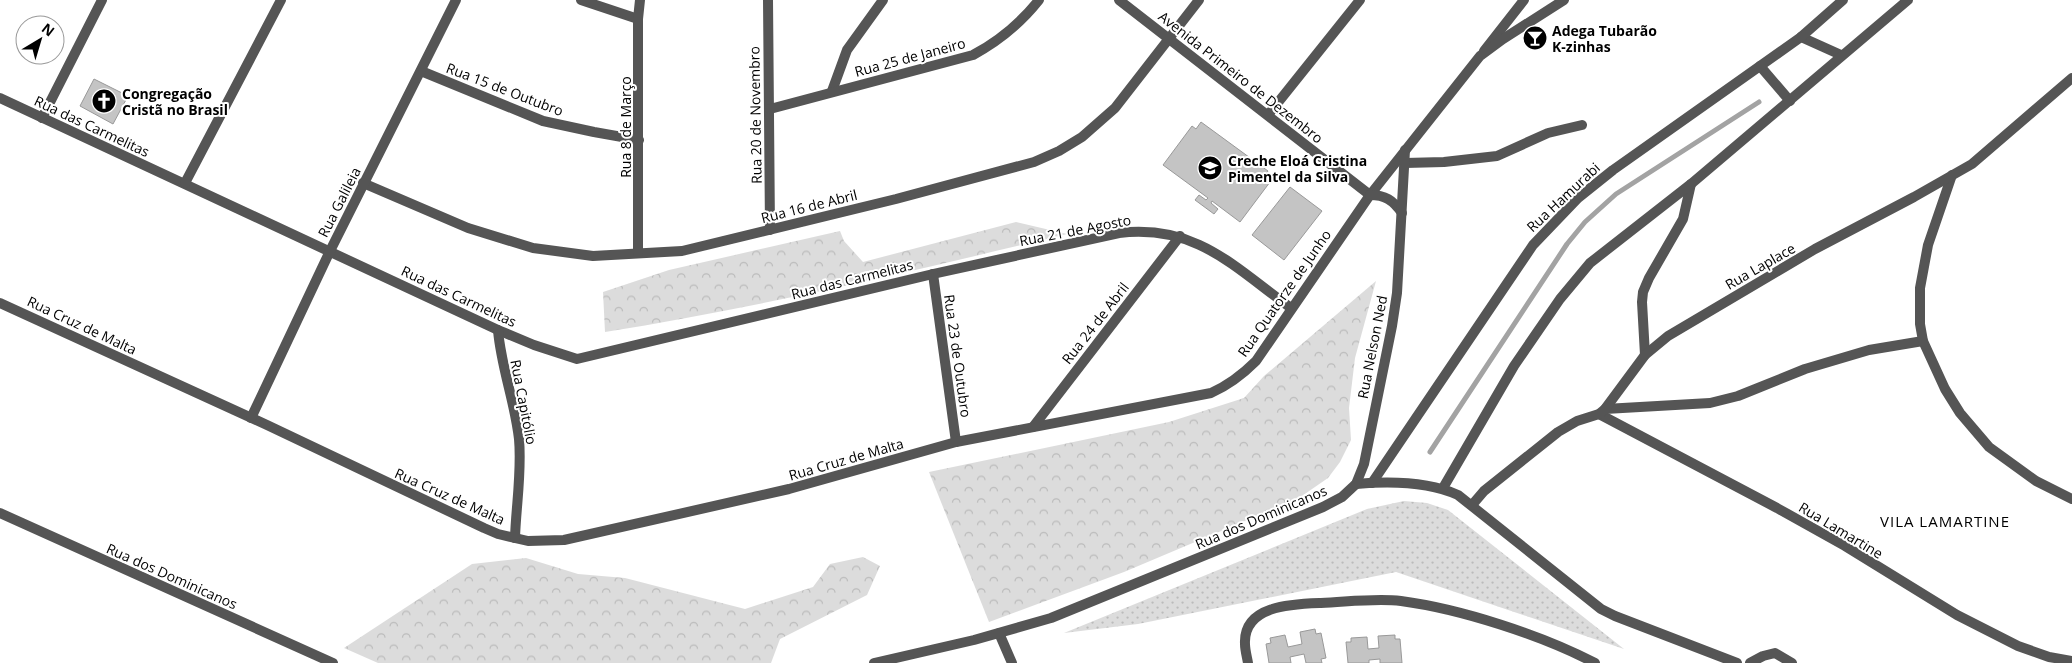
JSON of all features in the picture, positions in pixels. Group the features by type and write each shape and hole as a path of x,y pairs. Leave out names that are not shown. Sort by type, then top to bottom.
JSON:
{"street":[{"path":"42,118 102,0"},
{"path":"185,183 281,0"},
{"name":"Rua Galileia","path":"251,418 363,183 456,0"},
{"path":"581,0 638,19"},
{"name":"Rua 8 de Março","path":"638,253 638,19 640,0"},
{"name":"Rua 20 de Novembro","path":"768,0 770,230"},
{"path":"832,91 847,50 883,0"},
{"name":"Rua 25 de Janeiro","path":"770,109 973,55 991,46 1009,32 1038,0"},
{"name":"Avenida Primeiro de Dezembro","path":"1119,0 1370,195"},
{"name":"Rua 16 de Abril","path":"363,183 468,228 533,248 593,256 682,251 896,200 1025,164 1059,151 1082,138 1100,123 1130,89 1199,0"},
{"path":"1268,115 1360,0"},
{"path":"1402,213 1396,204 1388,198 1370,195 1524,0"},
{"path":"1480,56 1491,46 1564,0"},
{"name":"Rua Hamurabi","path":"1372,483 1532,246 1553,223 1613,170 1801,37 1843,0"},
{"path":"1443,488 1514,366 1560,298 1590,263 1691,184 1908,0"},
{"path":"1801,37 1841,55"},
{"path":"1760,66 1790,101"},
{"name":"Rua 15 de Outubro","path":"421,71 544,121 639,140"},
{"name":"Rua Laplace","path":"1602,412 1645,355 1668,336 1823,245 1972,164 2072,78"},
{"name":"Rua das Carmelitas","path":"0,98 498,330 534,345 577,359 933,274"},
{"path":"1405,163 1463,161 1497,156 1548,132 1582,125"},
{"name":"Rua Nelson Ned","path":"1356,484 1364,464 1397,293 1405,150"},
{"path":"1952,175 1928,245 1920,288 1920,324 1923,341 1945,389 1960,412 1989,447 2036,481 2072,499"},
{"path":"1645,355 1643,292 1656,264 1682,219 1691,184"},
{"name":"Rua Quatorze de Junho","path":"1033,427 1211,393 1228,385 1250,367 1370,195"},
{"name":"Rua 21 de Agosto","path":"933,274 1118,233 1148,231 1180,236 1198,242 1291,308"},
{"name":"Rua 24 de Abril","path":"1033,427 1180,236"},
{"name":"Rua 23 de Outubro","path":"933,274 956,442"},
{"name":"Rua Cruz de Malta","path":"0,303 251,418 484,528 515,538 542,542 600,533 789,489 956,442 1033,427"},
{"name":"Rua Capitólio","path":"498,330 500,349 519,440 520,464 515,538"},
{"path":"1472,505 1484,491 1558,432 1576,421 1602,412 1710,403 1738,396 1805,369 1860,353 1923,341"},
{"name":"Rua Lamartine","path":"1602,412 1845,546 1957,615 2018,646 2049,657 2071,662"},
{"path":"1356,484 1426,485 1443,488 1458,495 1601,609 1716,659 1737,663"},
{"name":"Rua dos Dominicanos","path":"874,663 999,633 1051,618 1308,514 1342,497 1356,484"},
{"name":"Rua dos Dominicanos","path":"0,513 333,663"},
{"path":"1248,663 1244,643 1247,630 1258,615 1267,610 1303,604 1389,600 1460,613 1567,648 1595,663"},
{"path":"999,633 1012,663"},
{"path":"1750,663 1762,656 1775,653 1792,663"}],"green space":[{"path":"1016,222 1067,234 895,275 779,300 605,332 603,292 669,270 840,231 844,241 863,262"},
{"path":"1376,281 1355,358 1349,408 1351,440 1340,462 1328,478 1299,498 1124,572 989,622 929,472 1169,422 1244,398 1264,376"},
{"path":"1404,501 1427,503 1448,510 1624,649 1396,572 1138,624 1064,633 1367,509"},
{"path":"863,557 880,566 867,595 780,639 771,663 378,663 344,648 472,564 526,558 578,574 625,578 745,609 813,587 830,564"}],"building":[{"name":"Congregação Cristã no Brasil","path":"94,79 128,96 113,124 80,106"},
{"path":"1201,122 1268,171 1263,178 1270,182 1240,222 1212,201 1211,203 1218,209 1214,214 1195,200 1199,195 1206,200 1208,198 1163,165 1192,126 1196,129"},
{"path":"1290,187 1322,211 1284,260 1252,235"},
{"path":"1315,629 1316,634 1321,633 1326,658 1321,659 1322,663 1306,663 1304,654 1290,657 1291,663 1269,663 1266,644 1271,643 1270,638 1285,635 1288,647 1302,644 1300,632"},
{"path":"1395,635 1395,639 1400,639 1402,663 1380,663 1380,659 1369,660 1369,663 1348,663 1346,642 1351,642 1351,638 1367,637 1368,649 1379,648 1378,636"}],"waterway":[{"path":"1430,452 1567,244 1585,222 1616,194 1759,102"}],"place":[{"name":"Adega Tubarão K-zinhas","path":"1535,38"},
{"name":"Congregação Cristã no Brasil","path":"104,101"},
{"name":"Creche Eloá Cristina Pimentel da Silva","path":"1210,168"}],"district":[{"name":"VILA LAMARTINE","path":"1945,521"}]}
